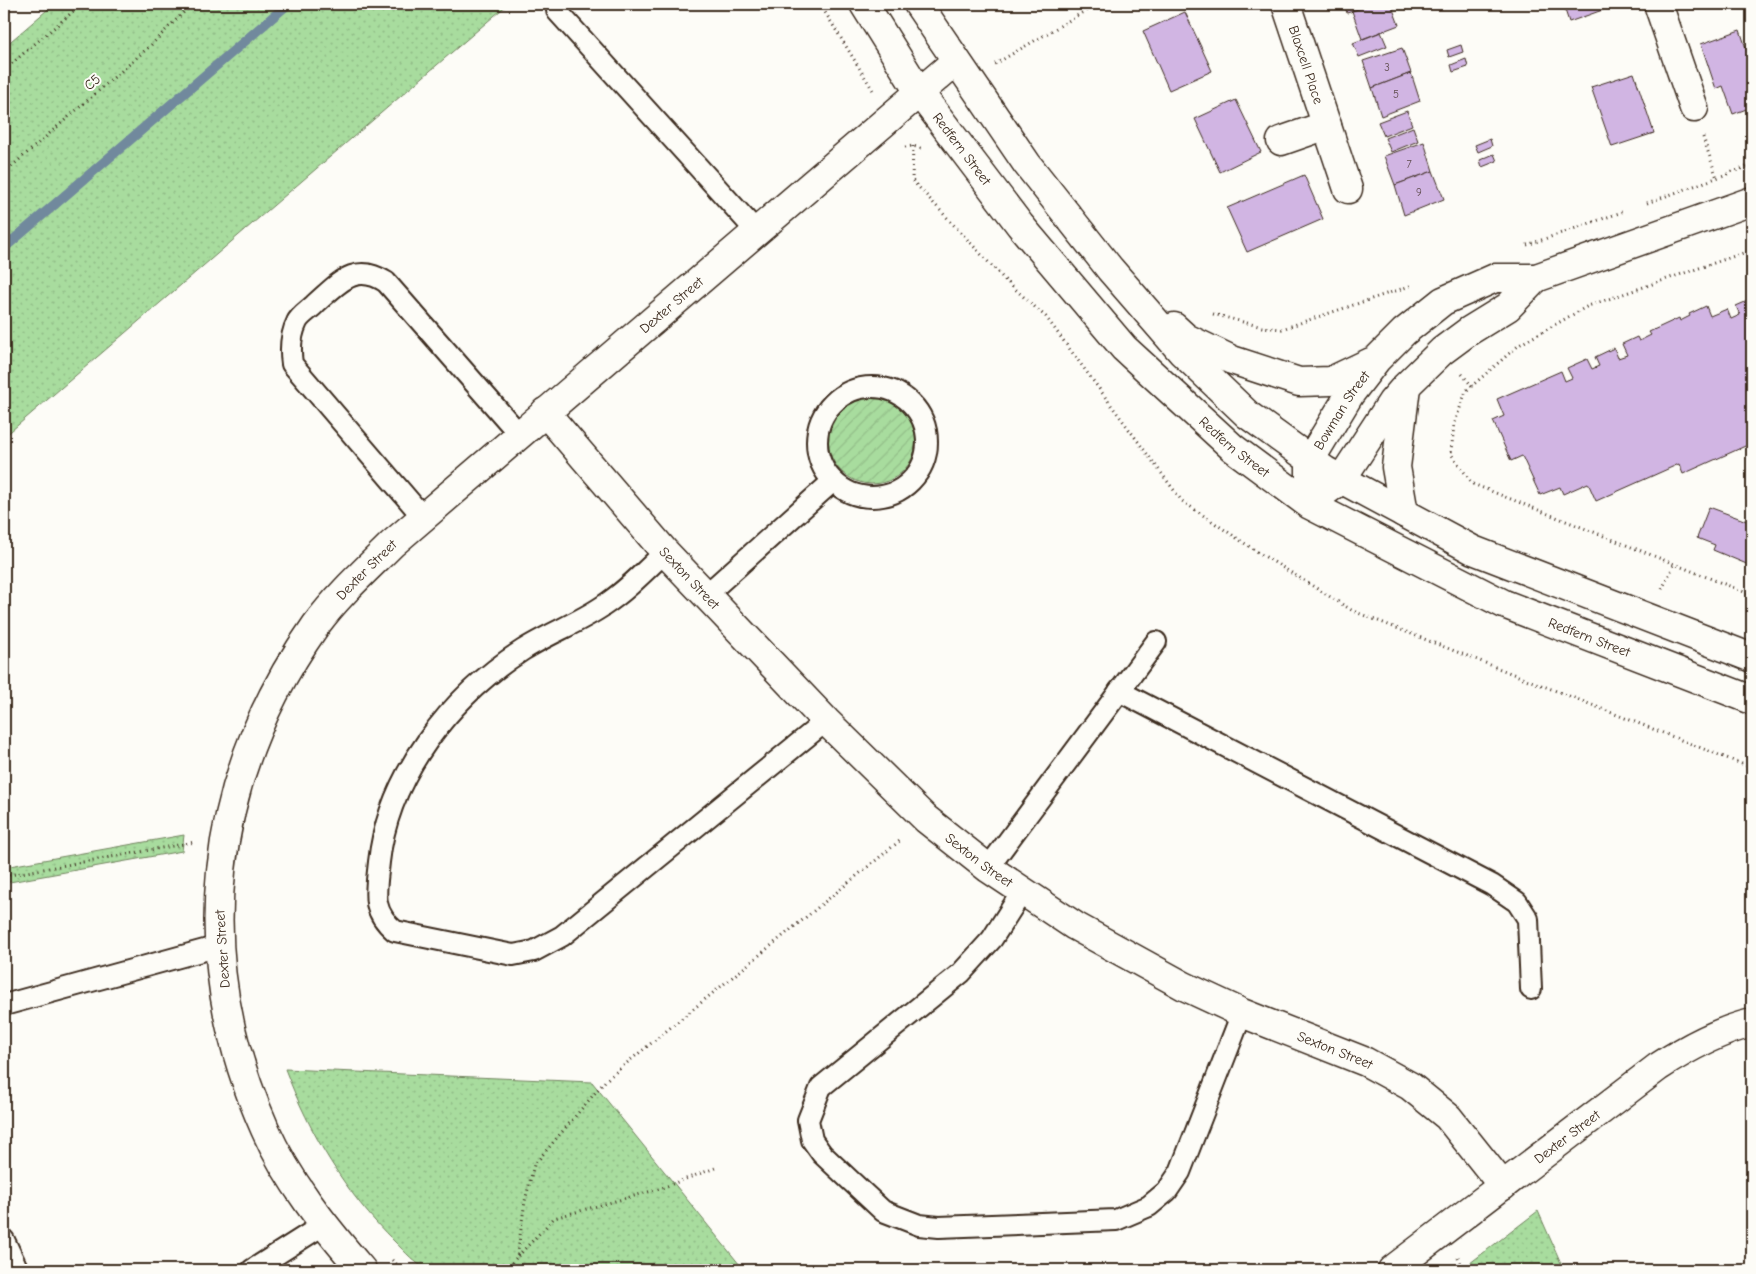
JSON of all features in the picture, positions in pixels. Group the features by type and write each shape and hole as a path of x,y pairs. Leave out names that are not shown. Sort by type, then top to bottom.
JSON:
{"street":[{"name":"Redfern Street","path":"864,4 919,92 1020,225 1124,348 1233,448 1310,505 1504,604 1752,700"},
{"path":"918,4 1027,164 1110,269 1182,352 1248,415 1341,480 1473,550 1752,658"},
{"name":"Blaxcell Place","path":"1286,4 1348,188"},
{"path":"1658,4 1694,108"},
{"name":"Dexter Street","path":"362,1270 323,1225 273,1146 242,1068 223,984 218,913 224,837 238,781 278,684 317,624 339,596 392,544 956,61"},
{"path":"1281,141 1327,125"},
{"name":"Bowman Street","path":"1310,505 1310,460 1350,394 1377,359 1404,332 1443,301 1495,278 1536,278 1752,201"},
{"path":"1110,269 1186,338 1232,360 1290,380 1299,382 1331,382 1377,359"},
{"name":"Bowman Street","path":"1310,505 1341,480 1392,402 1406,386 1442,351 1469,331 1508,307 1536,278"},
{"path":"1404,513 1400,500 1396,467 1406,386"},
{"name":"Sexton Street","path":"545,412 665,552 826,721 926,819 988,868 1075,926 1184,986 1242,1013 1366,1062 1410,1086 1448,1117 1503,1186"},
{"name":"Dexter Street","path":"1392,1270 1680,1052 1731,1028 1752,1023"}],"lane":[{"path":"557,11 756,232"},
{"path":"423,517 292,364 289,347 297,321 344,278 358,273 374,274 386,282 519,434"},
{"path":"869,386 887,388 903,396 917,409 925,425 928,443 924,461 915,477 902,489 884,496 866,497 848,492 834,481 823,466 818,449 818,431 824,414 836,400 852,390 869,386"},
{"path":"707,594 834,481"},
{"path":"665,552 623,592 601,608 524,650 498,668 451,711 415,760 390,813 382,840 375,902 384,921 395,931 495,951 513,954 534,951 562,936 826,721"},
{"path":"988,868 1156,642"},
{"path":"1119,691 1492,885 1517,902 1528,919 1531,989"},
{"path":"1022,892 992,939 961,972 822,1087 809,1113 808,1120 812,1140 822,1154 883,1211 919,1224 939,1227 1116,1220 1149,1206 1168,1191 1180,1172 1242,1013"},
{"path":"4,1005 219,946"},
{"path":"252,1270 323,1225"},
{"path":"4,1240 18,1270"}],"path":[{"path":"4,70 82,4"},
{"name":"C5","path":"4,173 149,47 192,4"},
{"path":"820,4 864,79"},
{"path":"989,68 1098,4"},
{"path":"1694,108 1717,178"},
{"path":"900,148 913,146 912,180"},
{"path":"1640,205 1752,165"},
{"path":"1520,248 1631,209"},
{"path":"1752,250 1588,306 1519,345 1466,391 1454,425 1450,454 1474,484 1752,595"},
{"path":"1209,313 1253,326 1282,329 1419,282"},
{"path":"1662,589 1674,564"},
{"path":"517,1257 524,1201 534,1165 606,1080 926,819"},
{"path":"4,876 224,837"},
{"path":"505,1270 554,1218 659,1189 716,1168"},
{"path":"389,1258 403,1270"}],"green space":[{"path":"54,4 508,4 4,437 4,47"},
{"path":"872,396 889,399 903,409 913,423 916,440 913,457 903,471 889,481 872,484 855,481 841,471 831,457 828,440 831,423 841,409 855,399"},
{"path":"184,835 182,851 4,883 4,867"},
{"path":"285,1069 592,1082 744,1270 427,1270 410,1257 377,1223 345,1183 306,1117"},
{"path":"1538,1211 1564,1270 1461,1270"}],"building":[{"path":"1344,4 1367,4 1368,6 1347,13"},
{"path":"1374,4 1391,4 1399,25 1362,39 1352,11"},
{"path":"1563,4 1607,4 1608,8 1569,22"},
{"path":"1185,12 1212,71 1169,90 1143,31"},
{"path":"1740,30 1752,66 1752,107 1733,114 1723,86 1716,89 1701,44"},
{"path":"1381,32 1387,46 1359,57 1353,43"},
{"path":"1461,45 1463,52 1449,57 1447,50"},
{"path":"1402,48 1411,73 1372,88 1363,61"},
{"path":"1466,59 1468,67 1453,72 1451,65"},
{"path":"1411,73 1420,101 1381,116 1372,88"},
{"path":"1634,73 1654,133 1612,147 1591,87"},
{"path":"1236,100 1261,152 1220,172 1195,119"},
{"path":"1407,111 1412,125 1384,136 1378,122"},
{"path":"1413,127 1418,141 1391,152 1385,138"},
{"path":"1490,139 1492,146 1478,152 1475,145"},
{"path":"1424,142 1433,171 1395,185 1384,156"},
{"path":"1494,154 1497,161 1482,167 1480,160"},
{"path":"1433,171 1444,199 1404,215 1395,185"},
{"path":"1304,175 1323,219 1247,252 1227,208"},
{"path":"1752,299 1752,443 1683,474 1679,464 1596,501 1588,483 1563,494 1560,487 1540,495 1522,456 1511,461 1493,421 1504,416 1497,399 1561,371 1565,381 1572,378 1567,368 1587,359 1592,369 1599,366 1595,357 1614,348 1618,358 1627,355 1622,344 1637,337 1639,341 1651,335 1649,332 1679,318 1680,321 1690,316 1689,314 1706,306 1710,316 1727,309 1731,319 1740,315 1736,306"},
{"path":"1709,507 1752,523 1752,570 1748,568 1749,565 1713,550 1715,545 1697,538"}],"waterway":[{"path":"4,248 288,4"}]}
